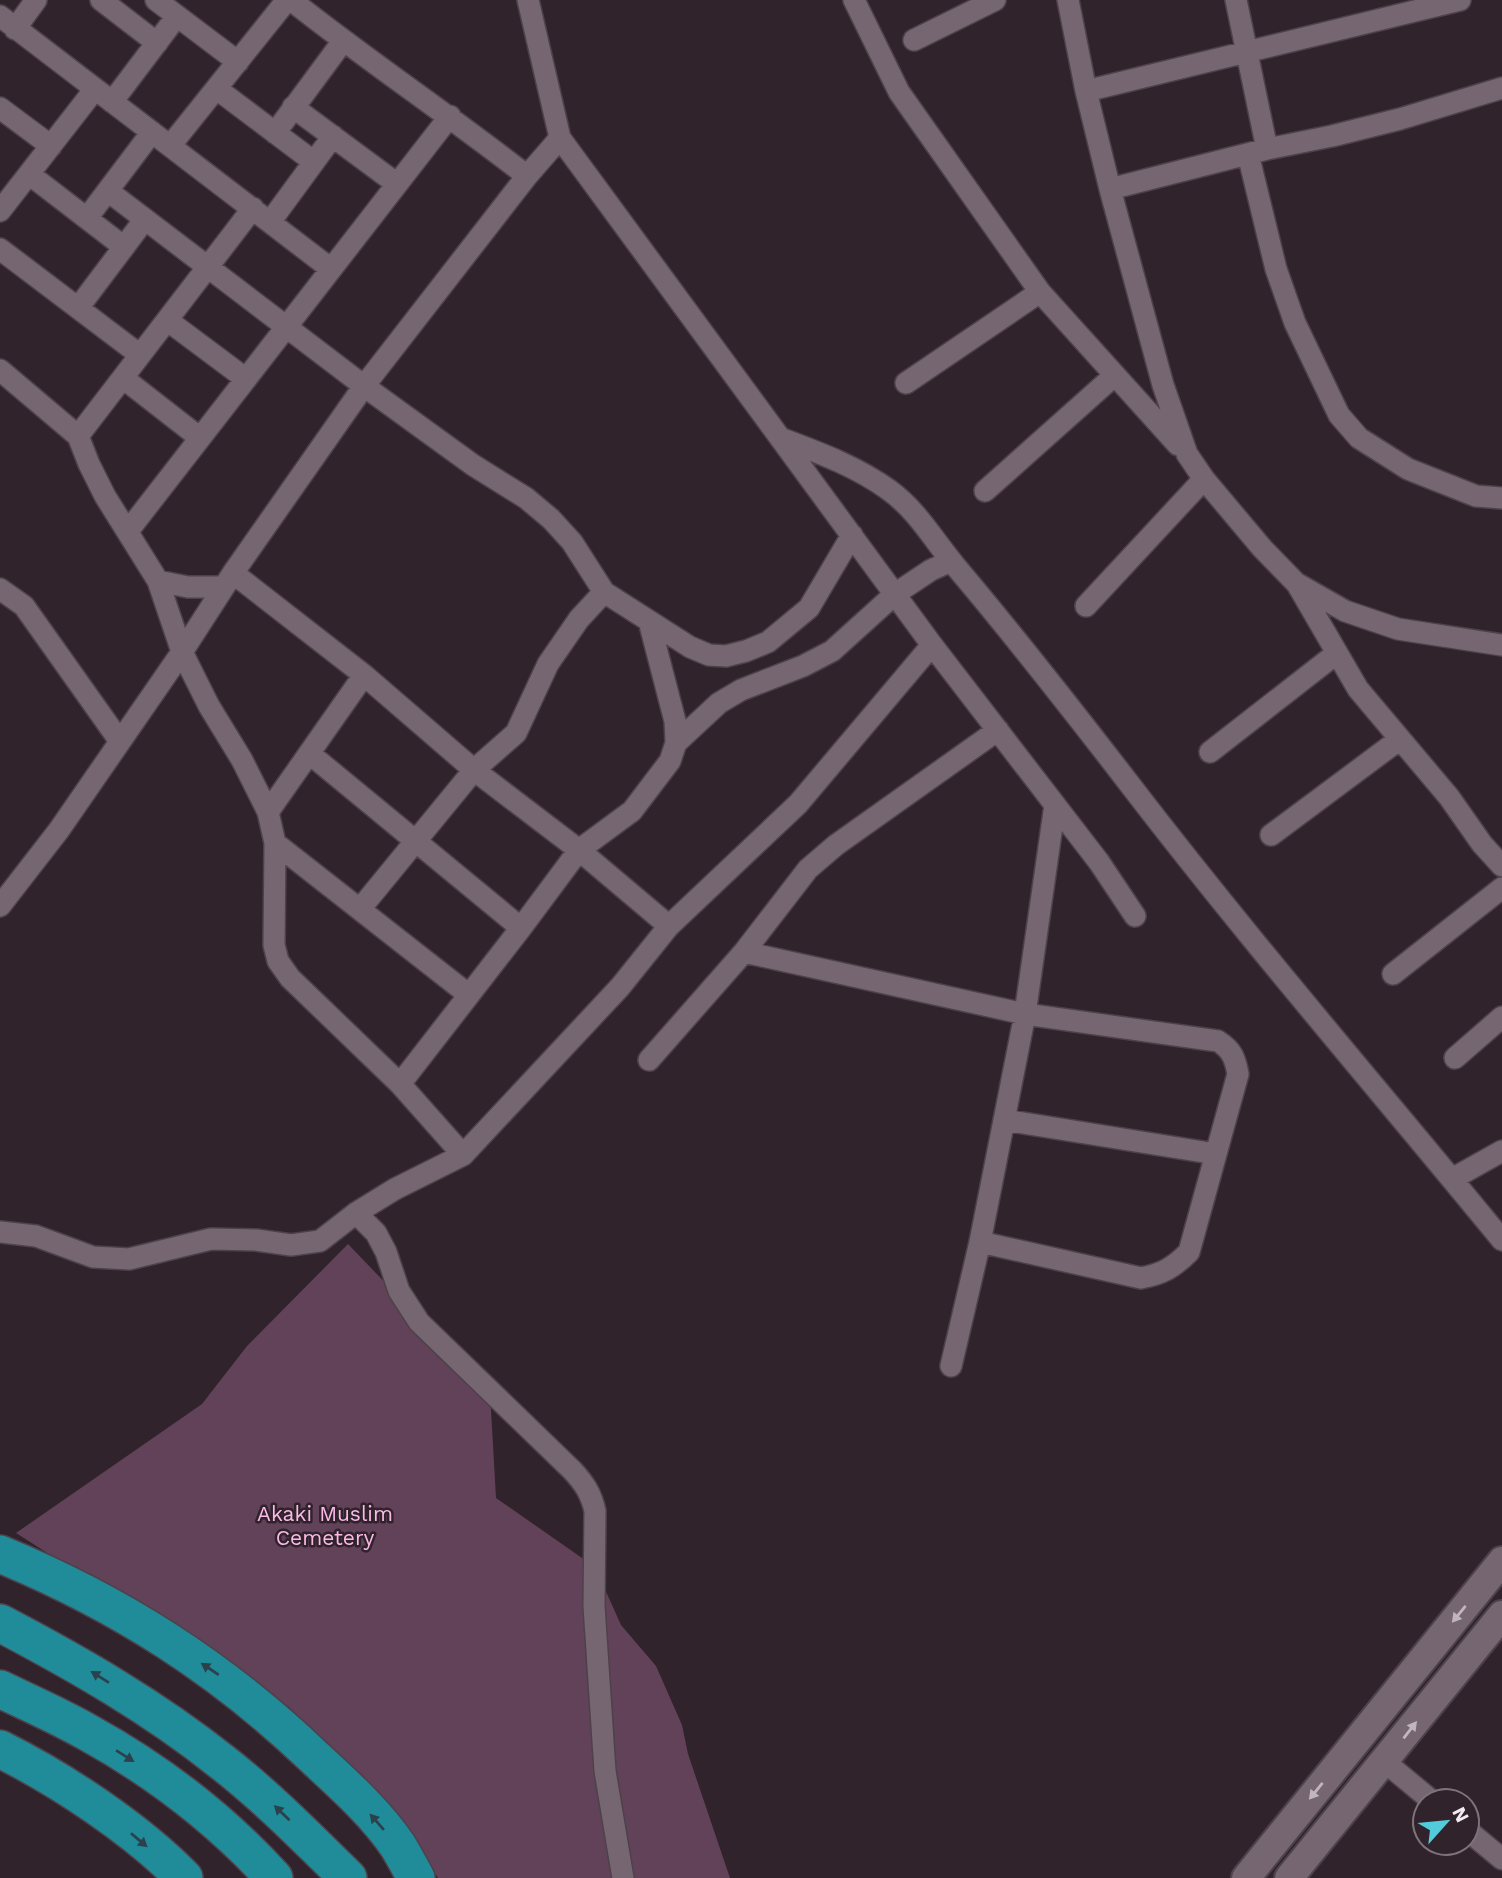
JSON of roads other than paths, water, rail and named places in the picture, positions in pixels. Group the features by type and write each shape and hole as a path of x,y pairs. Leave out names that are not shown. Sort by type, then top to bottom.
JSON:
{"highway":[{"path":"0,1553 59,1578 132,1618 226,1681 276,1721 350,1790 397,1844 416,1878"},
{"path":"8,1629 74,1661 137,1701 222,1761 275,1807 348,1878"},
{"path":"0,1689 88,1732 170,1784 246,1847 274,1878"},
{"path":"0,1749 72,1790 130,1832 184,1878"}],"street":[{"path":"36,0 8,23 331,269"},
{"path":"101,0 123,7 157,43"},
{"path":"156,0 238,62"},
{"path":"170,146 289,0 450,116 527,176"},
{"path":"528,0 559,138 932,645 1099,862 1136,916"},
{"path":"853,0 899,92 1040,292 1187,454 1204,480 1296,583 1358,689 1502,866"},
{"path":"1068,0 1086,91 1110,189 1163,385 1187,454"},
{"path":"1236,0 1247,51 1257,152 1280,280 1295,323 1339,415 1359,438 1408,469 1476,496 1502,498"},
{"path":"1086,91 1461,0"},
{"path":"914,40 983,3"},
{"path":"0,212 51,146 157,43 177,16"},
{"path":"275,132 343,41"},
{"path":"1110,189 1400,119 1502,88"},
{"path":"217,89 314,162"},
{"path":"293,107 397,184"},
{"path":"0,108 51,146"},
{"path":"128,531 450,116"},
{"path":"88,219 152,132"},
{"path":"78,436 208,267 314,162 332,136"},
{"path":"0,906 59,830 182,652 228,580 364,386 559,138"},
{"path":"29,174 124,247"},
{"path":"108,191 364,386 473,465 526,498 572,542 604,592 690,647 709,655 726,656 768,642 808,608 852,535"},
{"path":"78,308 145,219"},
{"path":"0,249 140,355"},
{"path":"906,383 1040,292"},
{"path":"167,320 246,379"},
{"path":"0,370 78,436 105,496 158,581 182,652 268,812 275,843 274,945 278,961 290,978 400,1084 463,1155"},
{"path":"985,491 1115,375"},
{"path":"123,378 200,438"},
{"path":"780,438 829,457 889,490 920,518 951,561 1037,663 1177,845 1502,1240"},
{"path":"1086,606 1204,480"},
{"path":"676,743 719,703 741,690 803,667 832,651 895,594 931,570 951,561"},
{"path":"158,581 188,587 228,580 364,675 474,770 579,849 669,926"},
{"path":"1296,583 1345,611 1398,629 1502,645"},
{"path":"0,589 24,606 119,740"},
{"path":"360,909 474,770 516,733 548,664 579,620 604,592"},
{"path":"400,1084 579,849 632,811 670,761 676,743 675,721 649,621"},
{"path":"0,1232 36,1236 93,1257 129,1259 211,1239 256,1240 291,1245 320,1241 356,1213 395,1189 463,1155 620,987 669,926 798,804 932,645"},
{"path":"1210,752 1337,653"},
{"path":"268,812 364,675"},
{"path":"649,1059 744,952 808,869 836,845 998,730"},
{"path":"1271,835 1399,739"},
{"path":"310,754 521,928"},
{"path":"951,1366 980,1242 1025,1014 1055,805"},
{"path":"275,843 469,995"},
{"path":"1393,974 1502,888"},
{"path":"744,952 1025,1014 1218,1041 1229,1048 1235,1058 1238,1074 1189,1252 1163,1274 1141,1278 980,1242"},
{"path":"1455,1058 1502,1017"},
{"path":"1004,1120 1216,1154"},
{"path":"1452,1180 1502,1151"},
{"path":"356,1213 376,1233 386,1252 398,1291 419,1322 586,1485 592,1497 595,1511 594,1606 605,1771 623,1878"},
{"path":"1246,1878 1502,1561"},
{"path":"1289,1878 1502,1615"},
{"path":"1385,1762 1415,1787"},
{"path":"1481,1842 1502,1859"}],"park label":[{"name":"Akaki Muslim Cemetery","path":"325,1525"}]}
